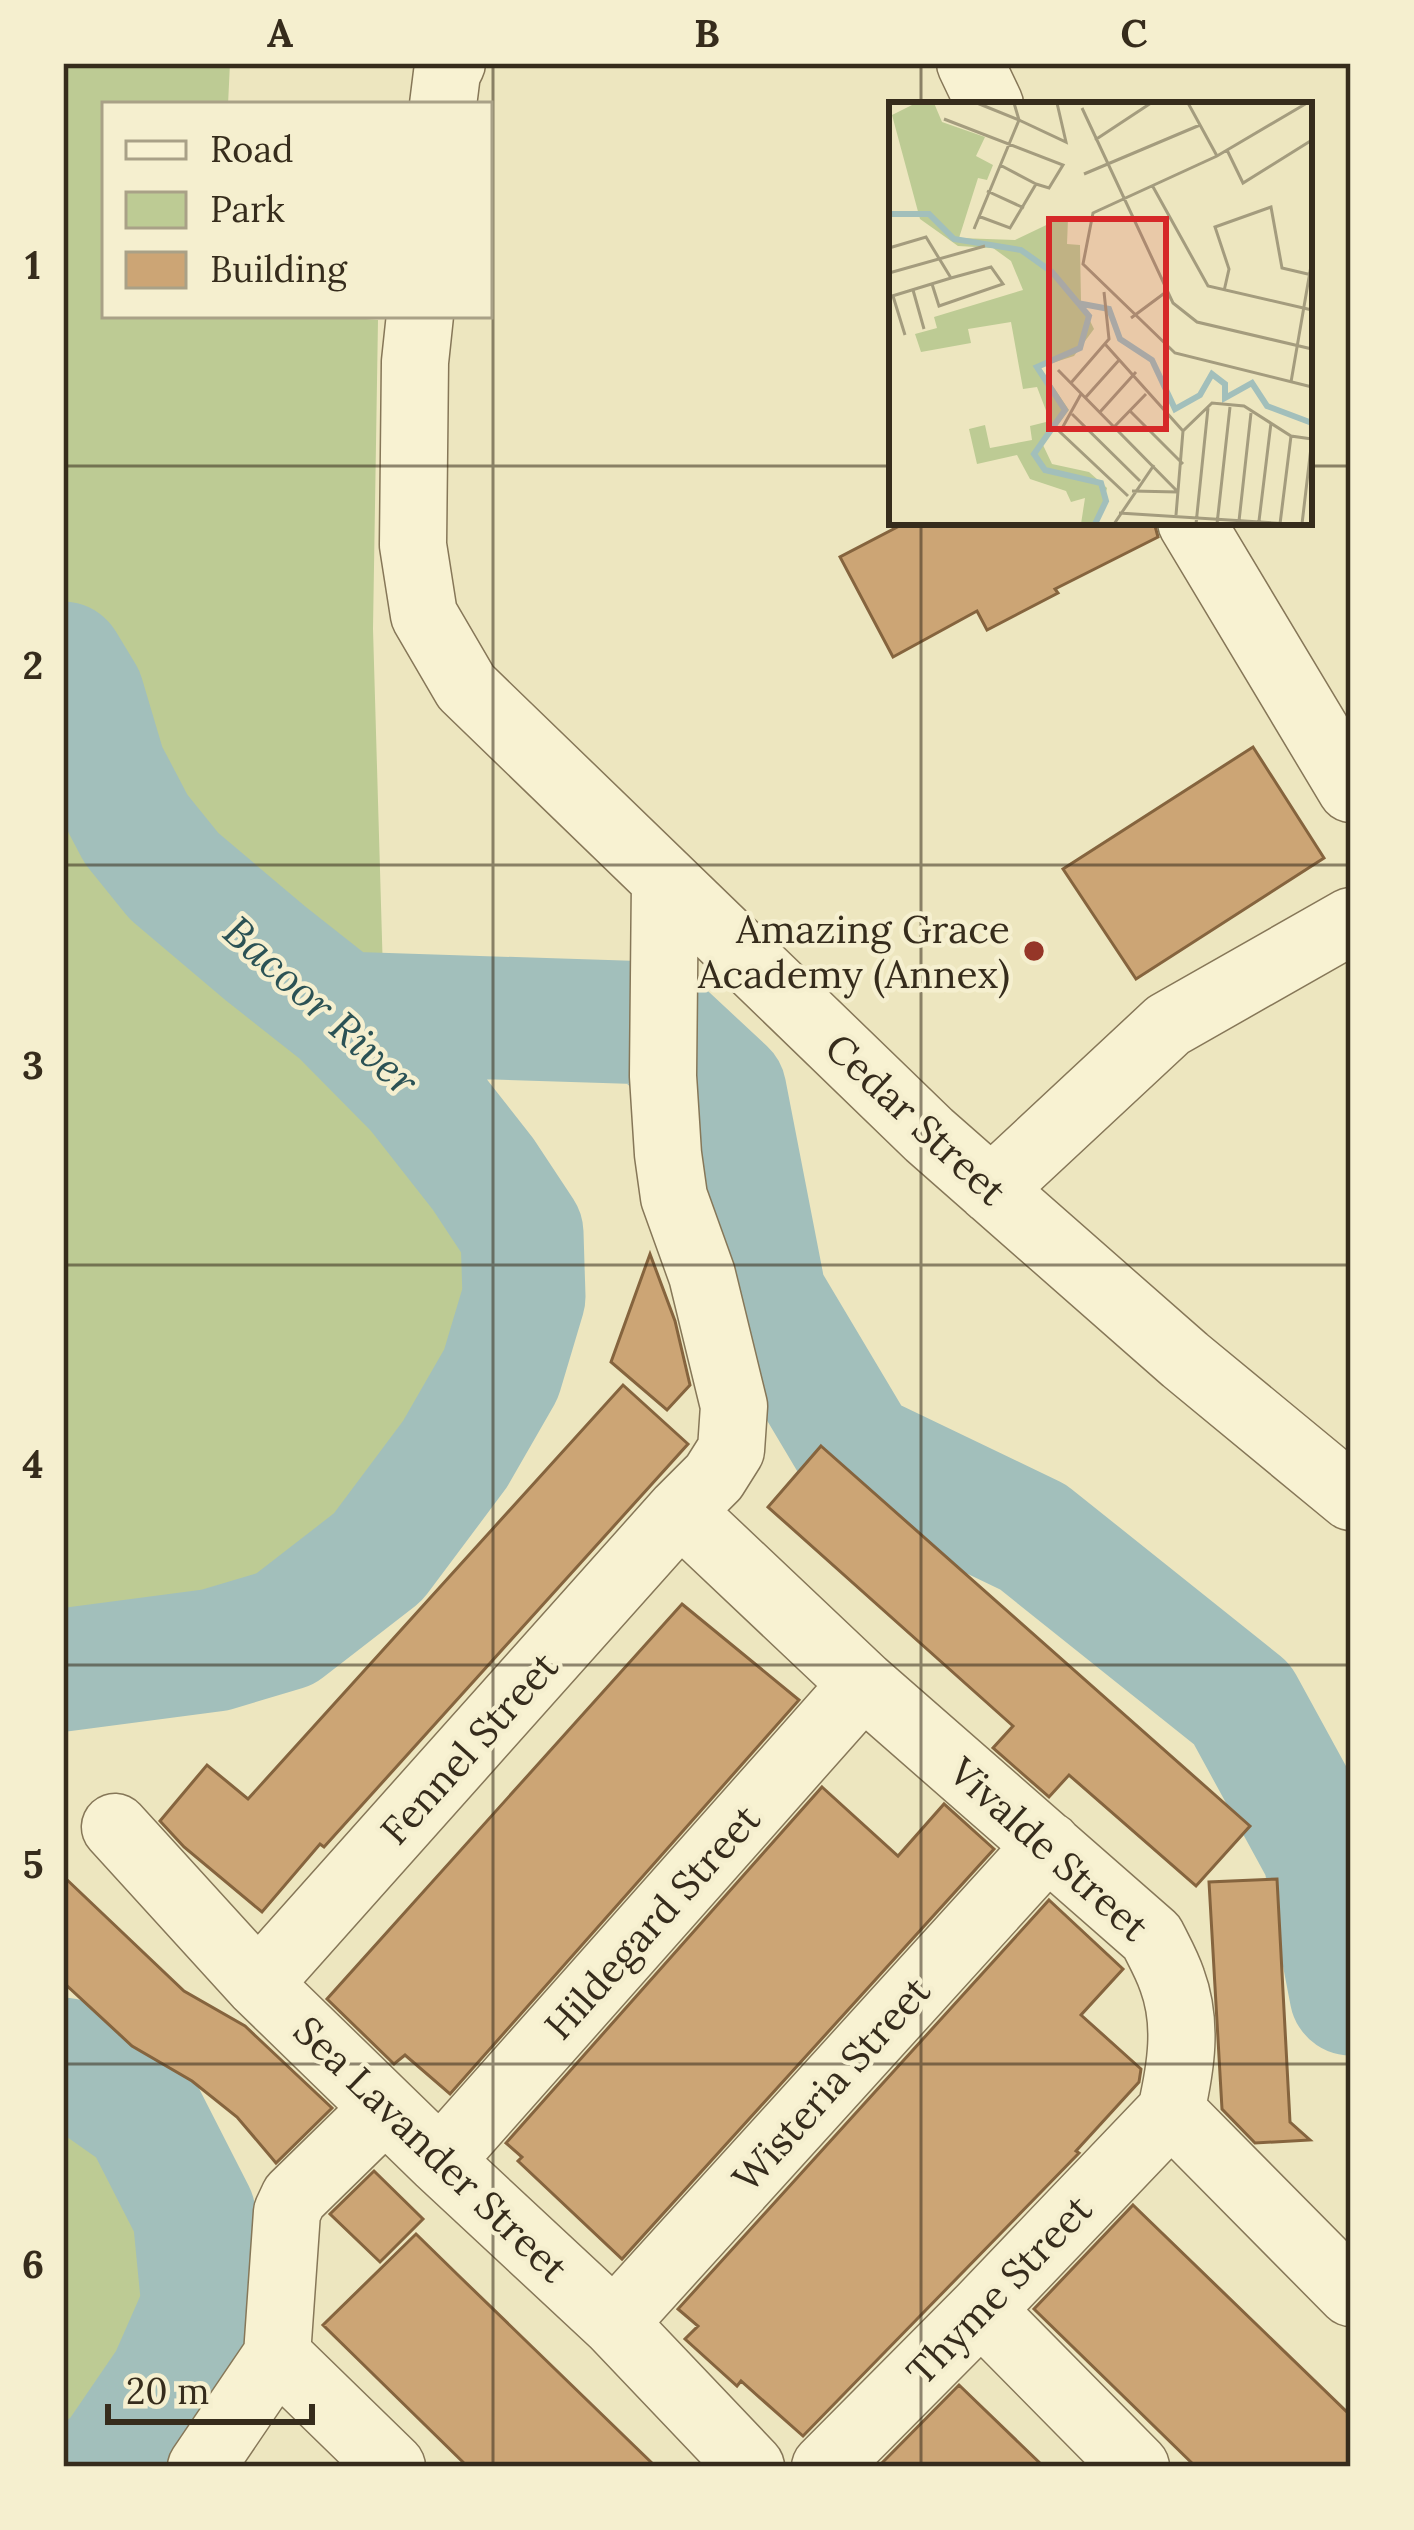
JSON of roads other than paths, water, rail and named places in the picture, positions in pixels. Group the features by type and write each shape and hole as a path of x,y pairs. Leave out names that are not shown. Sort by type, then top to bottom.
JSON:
{"street":[{"path":"443,102 452,63"},
{"path":"970,63 989,102"},
{"name":"Cedar Street","path":"420,318 413,545 424,615 466,687 929,1135 1185,1360 1351,1497"},
{"path":"1193,525 1351,789"},
{"name":"Fennel Street","path":"258,1984 714,1478 731,1450 734,1406 702,1274 674,1197 668,1154 663,1076 665,881"},
{"path":"991,1190 1168,1025 1351,921"},
{"name":"Vivalde Street","path":"680,1511 863,1684 1152,1937 1173,1981 1182,2024 1171,2111"},
{"name":"Hildegard Street","path":"440,2162 863,1684"},
{"name":"Sea Lavander Street","path":"115,1827 258,1984 614,2323 751,2467"},
{"name":"Wisteria Street","path":"614,2323 1048,1845"},
{"path":"201,2467 277,2355 286,2212 294,2198 386,2108"},
{"path":"1171,2111 1351,2293"},
{"name":"Thyme Street","path":"825,2467 1171,2111"},
{"path":"981,2310 1136,2467"},
{"path":"277,2355 392,2467"}],"waterway":[{"name":"Bacoor River","path":"63,663 83,696 105,770 136,829 174,876 341,1013 417,1090 483,1174 522,1233 524,1297 501,1374 455,1454 378,1557 285,1629 215,1650 63,1670"},
{"path":"341,1013 652,1023 725,1091 765,1297 858,1453 1033,1537 1242,1704 1324,1854 1351,1994"},
{"name":"Bacoor River","path":"63,2059 144,2116 194,2214 203,2306 170,2381 107,2467"}],"place":[{"name":"Amazing Grace Academy (Annex)","path":"1034,951"}]}
